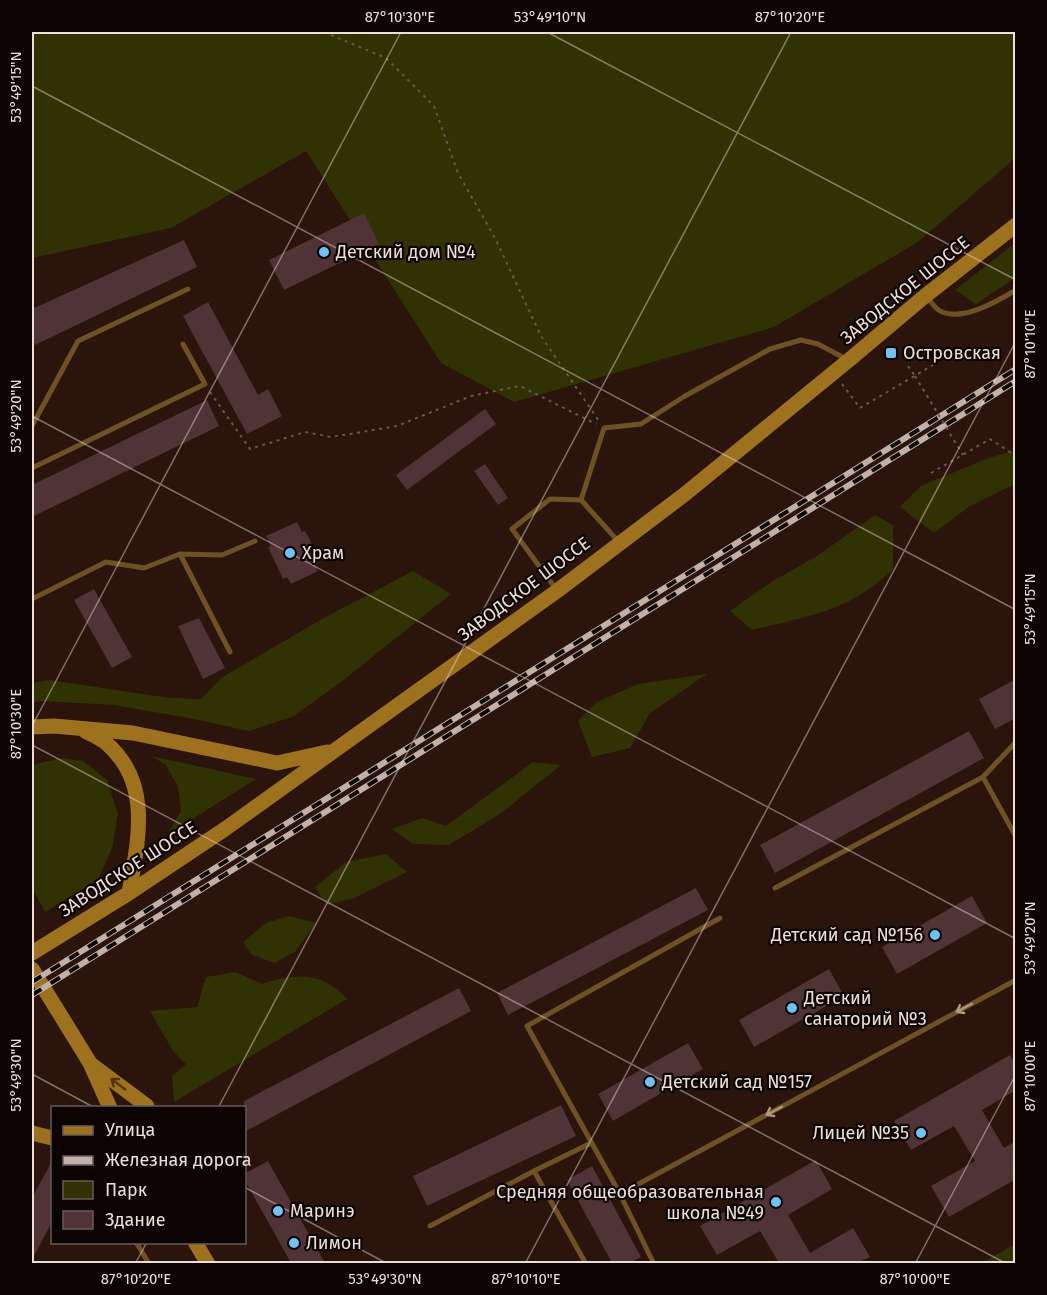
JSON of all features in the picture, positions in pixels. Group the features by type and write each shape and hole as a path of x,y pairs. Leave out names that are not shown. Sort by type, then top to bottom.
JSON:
{"main road":[{"name":"ЗАВОДСКОЕ ШОССЕ","path":"32,953 129,893 225,829 557,591 685,494 1016,225"},
{"path":"32,727 54,726 133,733 277,763 334,751"},
{"path":"80,728 105,742 124,763 137,792 139,834 129,893"},
{"path":"32,969 90,1063 110,1106"},
{"path":"90,1063 148,1106"},
{"path":"32,1133 51,1138"},
{"path":"197,1244 208,1263"}],"lane":[{"path":"32,426 78,341 188,289"},
{"path":"926,296 939,310 958,314 990,305 1016,290"},
{"path":"581,500 604,428 642,424 685,396 770,349 801,340 818,344 849,360"},
{"path":"32,468 205,384 183,344"},
{"path":"557,591 512,529 550,499 581,500 619,543"},
{"path":"32,599 106,562 144,568 180,554 222,555 255,541"},
{"path":"180,554 230,652"},
{"path":"775,888 983,777 1016,742"},
{"path":"983,777 1016,837"},
{"path":"654,1263 620,1194 527,1026 720,918"},
{"path":"620,1194 1016,980"},
{"path":"430,1226 591,1143"},
{"path":"534,1171 586,1263"},
{"path":"137,1244 149,1263"}],"path":[{"path":"324,32 386,58 434,106 458,173 496,240 541,336 604,428"},
{"path":"833,372 860,408 933,365"},
{"path":"908,366 963,455"},
{"path":"205,384 250,449 305,432 331,437 397,426 471,396 520,386 604,428"},
{"path":"931,473 990,440 1016,456"}],"green space":[{"path":"32,32 1015,32 1015,158 918,242 774,327 514,402 441,363 306,151 171,228 32,258"},
{"path":"1015,243 1015,278 976,304 955,290"},
{"path":"1015,450 1015,484 970,506 934,533 900,507 921,486 986,459"},
{"path":"875,515 893,525 893,570 865,592 824,611 752,630 730,611 773,581 817,556"},
{"path":"413,571 451,594 340,683 292,717 249,731 114,705 40,701 32,703 32,683 49,680 170,698 201,699 221,678 322,619"},
{"path":"707,674 650,713 630,748 592,757 578,721 597,702 638,684"},
{"path":"151,756 256,779 167,835 181,811 178,787 166,765"},
{"path":"62,758 83,761 107,780 118,814 112,848 98,880 45,912 32,888 32,767"},
{"path":"533,762 561,765 500,814 449,845 413,844 392,829 422,818 446,826"},
{"path":"386,854 407,872 354,898 327,905 315,887 346,862"},
{"path":"289,916 316,923 295,952 274,963 251,954 243,942 266,923"},
{"path":"235,972 262,984 297,977 318,979 328,983 347,999 174,1102 172,1076 186,1064 173,1051 150,1011 197,1007 206,977"},
{"path":"1015,1244 1015,1263 982,1263"}],"building":[{"name":"Детский дом №4","path":"364,213 379,244 284,290 269,260"},
{"path":"184,240 197,267 35,345 32,338 32,309"},
{"path":"208,302 258,395 268,389 282,416 247,434 183,316"},
{"path":"207,400 219,426 32,517 32,485"},
{"path":"485,409 496,424 407,490 396,475"},
{"path":"485,464 508,498 498,505 474,471"},
{"name":"Храм","path":"297,522 312,544 310,545 319,563 315,565 318,571 291,584 287,577 283,579 268,547 271,546 266,536"},
{"path":"94,589 132,657 112,668 74,600"},
{"path":"199,618 225,668 203,679 178,626"},
{"path":"1016,679 1016,718 995,729 979,699"},
{"path":"969,731 984,758 775,873 760,845"},
{"path":"696,888 708,910 508,1015 497,993"},
{"name":"Детский сад №156","path":"972,896 987,923 897,974 882,947"},
{"name":"Детский санаторий №3","path":"829,969 844,996 754,1047 739,1020"},
{"path":"459,988 471,1011 246,1131 244,1101"},
{"name":"Детский сад №157","path":"688,1043 703,1069 613,1121 598,1094"},
{"name":"Лицей №35","path":"1010,1055 1016,1065 1016,1090 982,1110 1004,1148 1016,1141 1016,1179 949,1217 931,1186 975,1161 954,1126 911,1150 894,1121"},
{"path":"561,1105 576,1136 427,1206 413,1176"},
{"name":"Средняя общеобразовательная школа №49","path":"816,1160 832,1189 788,1215 810,1253 853,1228 870,1257 857,1263 779,1263 760,1231 717,1255 700,1226"},
{"path":"268,1161 325,1263 291,1263 246,1183 246,1173"},
{"path":"51,1163 51,1224 32,1260 32,1198"},
{"path":"592,1166 641,1257 629,1263 612,1263 567,1180"}],"railway":[{"path":"32,982 1016,369"},
{"path":"32,995 1016,381"}],"place":[{"name":"Детский дом №4","path":"324,252"},
{"name":"Островская","path":"891,353"},
{"name":"Храм","path":"290,553"},
{"name":"Детский сад №156","path":"935,935"},
{"name":"Детский санаторий №3","path":"792,1008"},
{"name":"Детский сад №157","path":"650,1082"},
{"name":"Лицей №35","path":"921,1133"},
{"name":"Средняя общеобразовательная школа №49","path":"776,1202"},
{"name":"Маринэ","path":"278,1211"},
{"name":"Лимон","path":"294,1243"}]}
